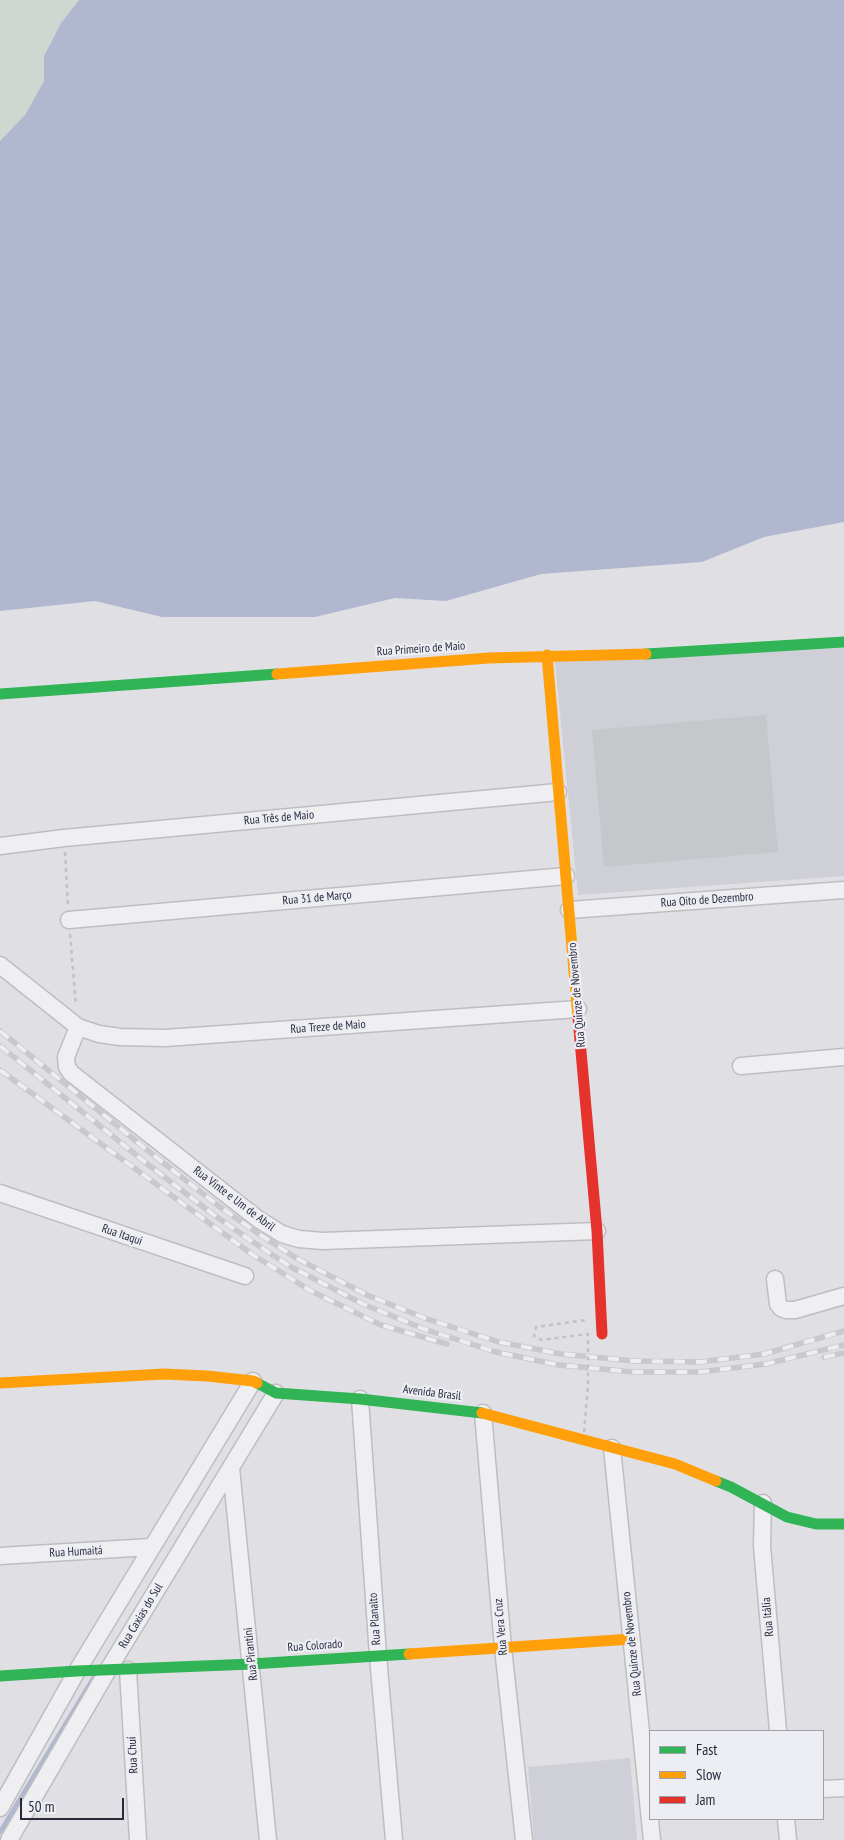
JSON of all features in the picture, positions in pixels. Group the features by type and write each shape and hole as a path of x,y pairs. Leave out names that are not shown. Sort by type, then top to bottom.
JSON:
{"street":[{"name":"Rua Primeiro de Maio","path":"0,694 489,658 640,654 844,642"},
{"name":"Rua Quinze de Novembro","path":"547,655 597,1231 602,1334"},
{"name":"Rua Três de Maio","path":"0,846 64,838 558,792"},
{"name":"Rua 31 de Março","path":"69,920 566,876"},
{"name":"Rua Oito de Dezembro","path":"569,910 844,890"},
{"path":"0,965 78,1027"},
{"name":"Rua Treze de Maio","path":"78,1027 120,1038 164,1038 578,1009"},
{"name":"Rua Vinte e Um de Abril","path":"78,1027 66,1057 67,1067 71,1073 258,1219 282,1234 299,1239 323,1241 597,1231"},
{"path":"741,1066 844,1057"},
{"name":"Rua Itaqui","path":"0,1193 245,1276"},
{"path":"775,1279 778,1304 786,1310 794,1310 844,1296"},
{"name":"Avenida Brasil","path":"0,1383 164,1374 253,1381 276,1393 360,1398 483,1413 675,1464 701,1473 763,1503 786,1517 816,1524 844,1524"},
{"path":"0,1808 152,1547 253,1381"},
{"name":"Rua Caxias do Sul","path":"9,1840 106,1670 232,1468 276,1393"},
{"name":"Rua Planalto","path":"360,1398 378,1656 394,1840"},
{"name":"Rua Vera Cruz","path":"483,1413 503,1648 524,1840"},
{"name":"Rua Quinze de Novembro","path":"612,1448 649,1810"},
{"name":"Rua Pirantini","path":"232,1468 268,1840"},
{"name":"Rua Itália","path":"763,1503 762,1546 778,1730"},
{"name":"Rua Humaitá","path":"0,1556 152,1547"},
{"name":"Rua Colorado","path":"0,1676 252,1664 632,1639"},
{"name":"Rua Chuí","path":"128,1670 138,1840"},
{"path":"824,1789 844,1788"},
{"name":"Rua Quinze de Novembro","path":"650,1820 652,1840"},
{"path":"786,1820 788,1840"}],"path":[{"path":"584,1432 588,1386 588,1334 541,1340 534,1336 536,1327 586,1320"}],"shaded area":[{"path":"0,0 79,0 61,23 44,56 44,81 25,116 0,141"},
{"path":"844,648 844,876 578,895 555,662"},
{"path":"630,1758 637,1840 534,1840 528,1767"}],"water":[{"path":"79,0 844,0 844,522 764,537 702,562 541,574 446,601 395,598 315,617 162,617 95,601 0,611 0,141 25,115 44,81 44,56 61,23"}],"building":[{"path":"766,715 778,852 604,867 592,730"}],"waterway":[{"path":"0,1832 94,1677"}],"railway":[{"path":"0,1031 157,1158 220,1207 256,1232 296,1258 367,1295 427,1319 499,1342 561,1354 634,1361 700,1362 764,1354 844,1331"},
{"path":"0,1046 150,1166 250,1240 291,1267 363,1304 424,1329 496,1352 559,1365 633,1372 700,1372 766,1364 844,1345"},
{"path":"0,1070 253,1255 311,1291 381,1325 447,1344"},
{"path":"824,1357 844,1353"}],"traffic: fast":[{"path":"646,654 844,642"},
{"path":"0,694 277,674"},
{"path":"257,1383 276,1393 360,1399 482,1413"},
{"path":"716,1481 787,1517 816,1524 844,1524"},
{"path":"0,1676 252,1664 409,1654"}],"traffic: slow":[{"path":"277,674 489,658 646,654"},
{"path":"547,655 578,1018"},
{"path":"0,1383 164,1374 207,1376 257,1383"},
{"path":"482,1413 675,1464 716,1481"},
{"path":"409,1654 632,1639"}],"traffic: jam":[{"path":"578,1018 597,1231 602,1334"}]}
